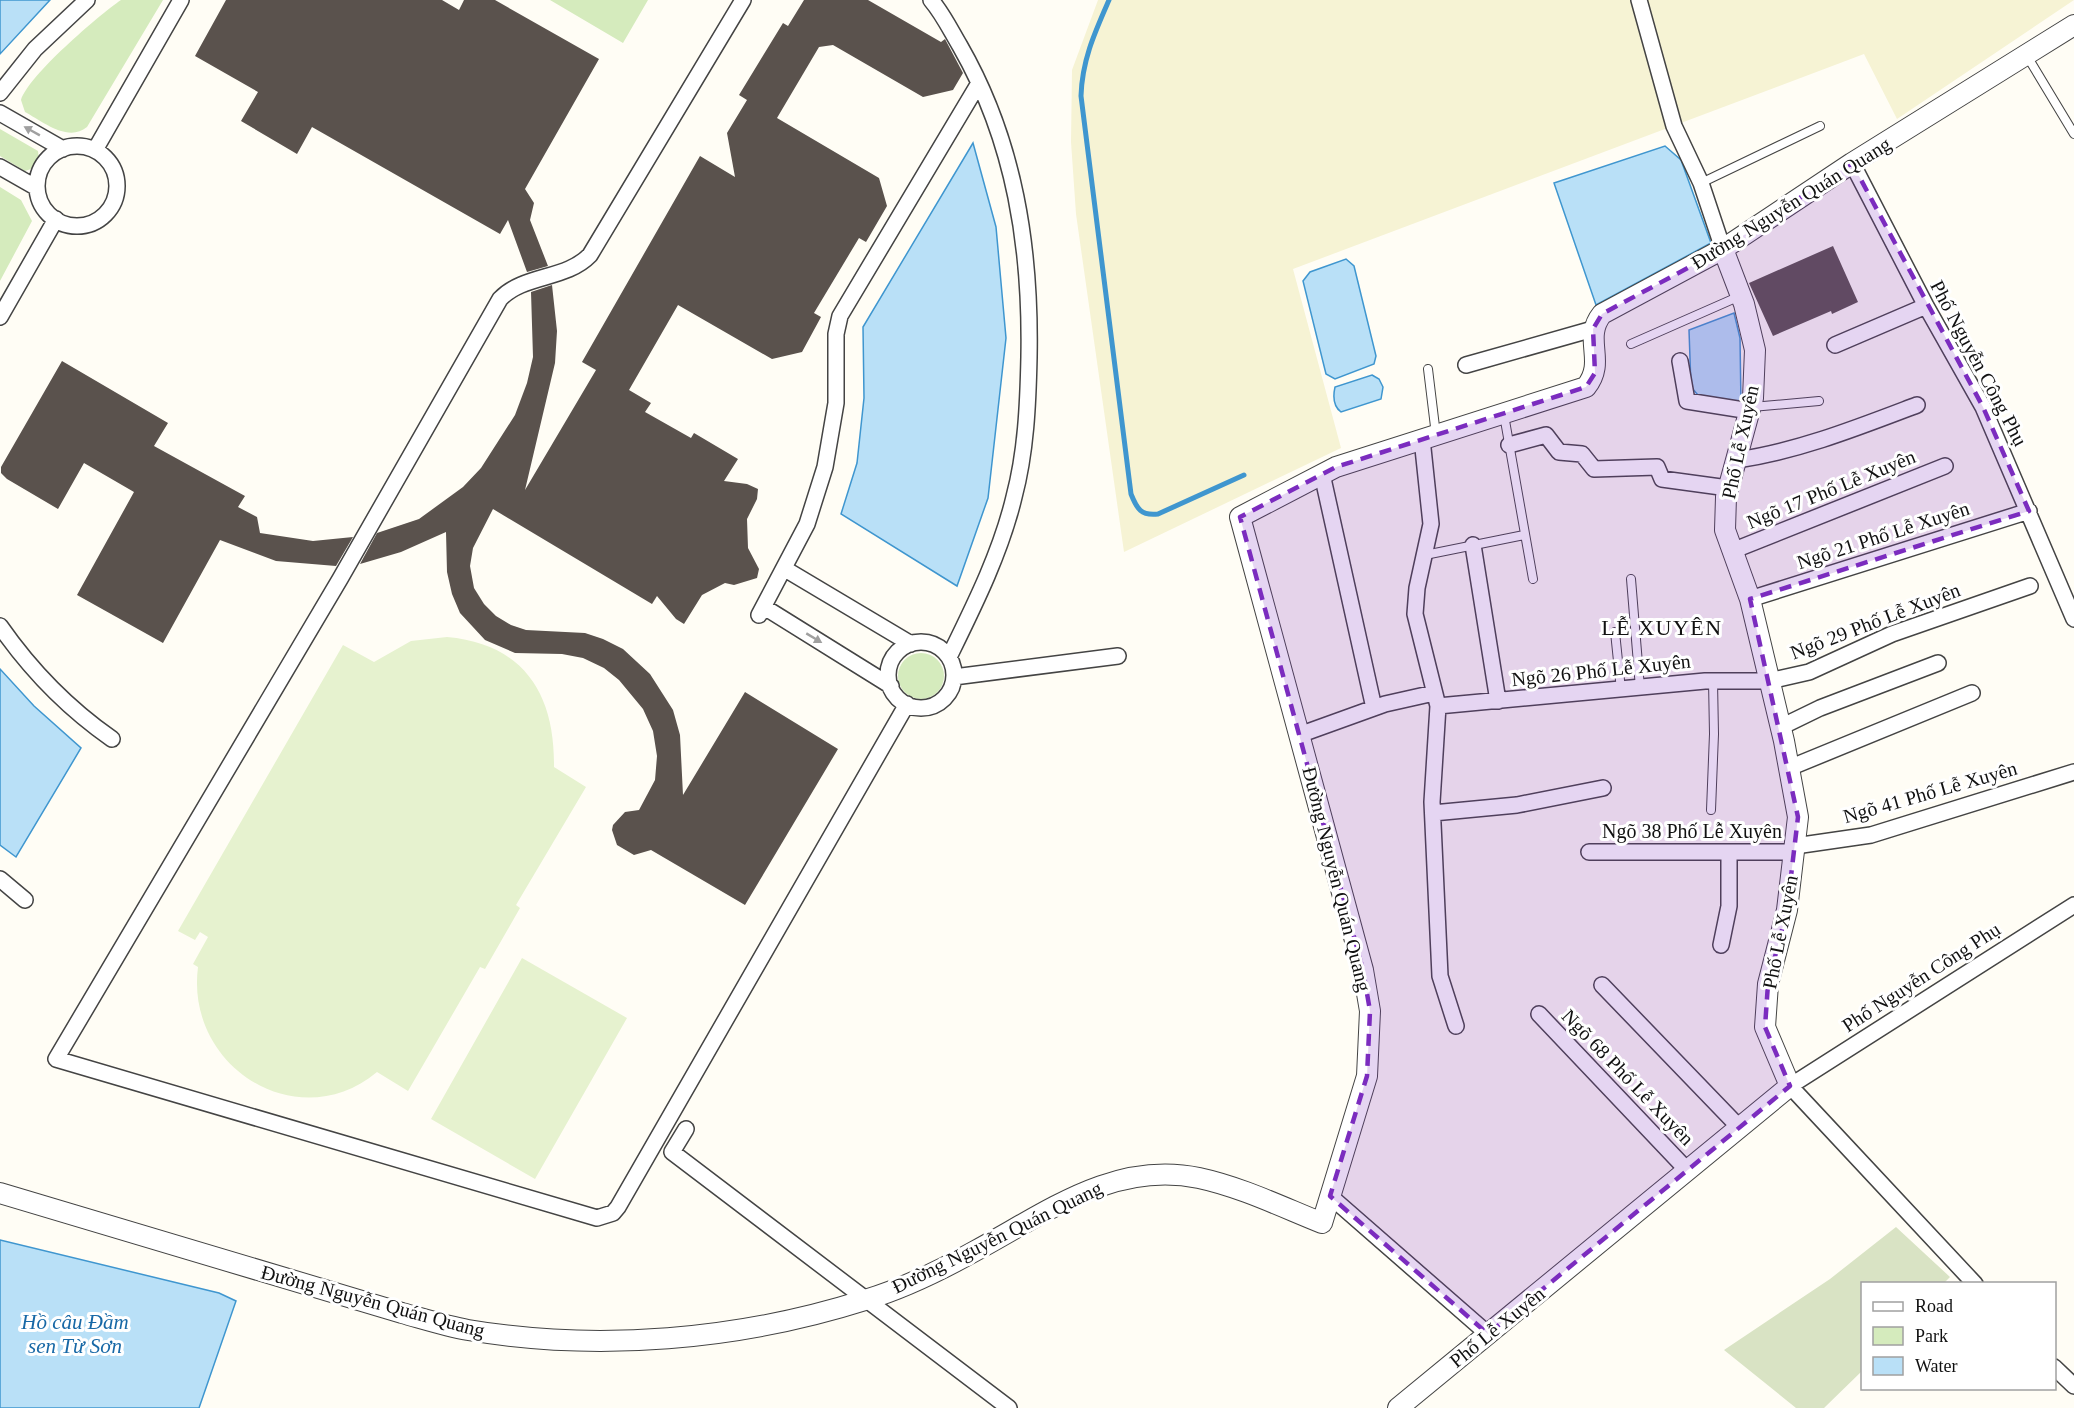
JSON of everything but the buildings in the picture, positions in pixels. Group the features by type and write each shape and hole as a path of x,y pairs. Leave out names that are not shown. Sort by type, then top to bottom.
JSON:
{"street":[{"path":"0,93 35,49 87,0"},
{"path":"95,150 181,0"},
{"path":"743,0 590,255 582,263 521,284 500,299 340,579 56,1059 586,1214 605,1217 618,1207 907,704"},
{"path":"931,0 979,83 999,129 1020,215 1028,294 1029,386 1021,468 1014,500 985,579 949,657"},
{"path":"1639,0 1674,126 1701,183 1723,249"},
{"name":"Đường Nguyễn Quán Quang","path":"0,1193 333,1294 479,1331 597,1341 655,1339 728,1332 868,1300 975,1252 1079,1194 1128,1177 1162,1175 1199,1178 1231,1187 1322,1223 1367,1076 1370,1011 1363,970 1240,517 1336,466 1586,387 1595,373 1593,329 1602,314 1723,249 1852,163 2074,25"},
{"path":"891,686 761,611 807,524 825,467 836,404 836,344 840,316 979,83"},
{"path":"0,113 63,148"},
{"path":"83,146 95,150 105,158 115,175 116,195 111,207 91,223 78,226 56,219 43,208 37,188 40,170 47,159 63,148 83,146"},
{"name":"Phố Nguyễn Công Phụ","path":"1852,163 1926,306 1983,407 2074,619"},
{"path":"0,167 37,188"},
{"path":"0,317 56,219"},
{"name":"Phố Lễ Xuyên","path":"1398,1408 1738,1126 1790,1086 1765,1027 1768,984 1788,910 1798,817 1781,727 1750,600 1725,530 1728,488 1751,409 1755,350 1741,296 1723,249"},
{"path":"1835,345 1926,306"},
{"path":"1466,365 1593,329"},
{"path":"1680,361 1688,401 1751,409"},
{"path":"1737,460 1759,457 1845,431 1917,405"},
{"path":"1509,445 1546,435 1559,452 1582,454 1594,469 1656,467 1662,479 1728,488"},
{"path":"1429,437 1431,524 1417,588 1415,614 1436,699 1432,813 1440,976 1456,1026"},
{"name":"Ngõ 17 Phố Lễ Xuyên","path":"1732,551 1945,466"},
{"path":"1322,474 1374,708"},
{"name":"Ngõ 21 Phố Lễ Xuyên","path":"1750,600 2028,511"},
{"path":"1473,545 1498,701"},
{"path":"785,569 911,644 933,644 949,657 954,677 949,692 939,702 922,707 907,704 897,696 891,686 889,672 891,662 896,653 911,644"},
{"name":"Ngõ 29 Phố Lễ Xuyên","path":"1769,681 1809,672 1892,634 2030,586"},
{"path":"0,626 34,668 74,710 112,739"},
{"path":"954,677 1118,656"},
{"path":"1781,727 1820,708 1938,663"},
{"name":"Ngõ 26 Phố Lễ Xuyên","path":"1299,735 1374,708 1436,699 1498,701 1713,681 1769,681"},
{"path":"1789,768 1972,693"},
{"name":"Ngõ 41 Phố Lễ Xuyên","path":"1795,849 1871,834 2074,772"},
{"path":"1432,813 1517,805 1603,788"},
{"name":"Ngõ 38 Phố Lễ Xuyên","path":"1589,852 1729,853 1795,849"},
{"path":"1721,945 1729,906 1729,853"},
{"path":"0,879 25,900"},
{"name":"Phố Nguyễn Công Phụ","path":"1790,1086 2074,905"},
{"path":"1602,985 1738,1126"},
{"name":"Ngõ 68 Phố Lễ Xuyên","path":"1539,1014 1687,1170"},
{"path":"1790,1086 1973,1282"},
{"path":"686,1129 672,1152 1008,1408"},
{"path":"1330,1196 1488,1334"},
{"path":"2056,1368 2074,1386"}],"lane":[{"path":"2027,56 2074,134"},
{"path":"1701,183 1820,126"},
{"path":"1631,344 1741,296"},
{"path":"1428,369 1429,437"},
{"path":"1751,409 1819,401"},
{"path":"1503,414 1533,579"},
{"path":"1425,555 1524,535"},
{"path":"1631,579 1641,688"},
{"path":"1616,632 1621,690"},
{"path":"1711,810 1714,734 1713,681"}],"highlighted area":[{"path":"1852,163 1983,407 2029,511 1750,599 1798,817 1787,910 1768,984 1765,1027 1790,1086 1488,1334 1330,1196 1367,1076 1370,1011 1363,970 1240,517 1336,467 1586,387 1595,373 1593,329 1602,314 1723,249"}],"shaded area":[{"path":"1098,0 2074,0 1897,119 1864,54 1293,269 1341,448 1124,552 1076,214 1071,142 1072,70"}],"green space":[{"path":"121,0 163,0 87,127 72,133 64,132 25,112 21,100 37,76 81,32"},
{"path":"550,0 648,0 623,43"},
{"path":"0,129 38,151 39,159 31,169 25,171 0,156"},
{"path":"0,187 21,200 32,221 0,281"},
{"path":"447,637 474,642 496,650 515,662 530,677 549,717 554,767 586,787 516,905 520,908 485,969 480,967 408,1091 377,1072 346,1091 314,1098 282,1094 253,1082 228,1062 209,1035 199,1003 198,967 193,964 208,937 200,932 195,940 178,931 343,645 374,662 411,641"},
{"path":"921,653 937,660 944,676 937,692 921,699 905,692 898,676 905,660"},
{"path":"522,958 627,1018 535,1179 431,1119"},
{"path":"1896,1227 1950,1277 1945,1282 1861,1282 1861,1372 1824,1408 1796,1408 1724,1350 1830,1279"}],"water":[{"path":"0,0 50,0 0,54"},
{"path":"973,143 996,227 1006,338 988,498 957,586 841,514 857,463 864,398 863,327"},
{"path":"1665,146 1681,160 1711,243 1596,305 1554,183"},
{"path":"1346,259 1354,266 1376,356 1374,364 1335,379 1326,374 1303,281 1310,272"},
{"path":"1734,313 1740,338 1741,405 1698,395 1691,387 1689,330"},
{"path":"1372,375 1379,379 1383,387 1381,399 1341,412 1334,401 1335,387"},
{"path":"0,669 34,706 81,748 16,857 0,845"},
{"name":"Hồ câu Đầm sen Từ Sơn","path":"0,1240 219,1293 236,1301 199,1408 0,1408"}],"waterway":[{"path":"1109,0 1087,58 1081,96 1131,494 1135,504 1144,513 1158,514 1244,475"}],"district":[{"name":"LỄ XUYÊN","path":"1662,627"}]}
